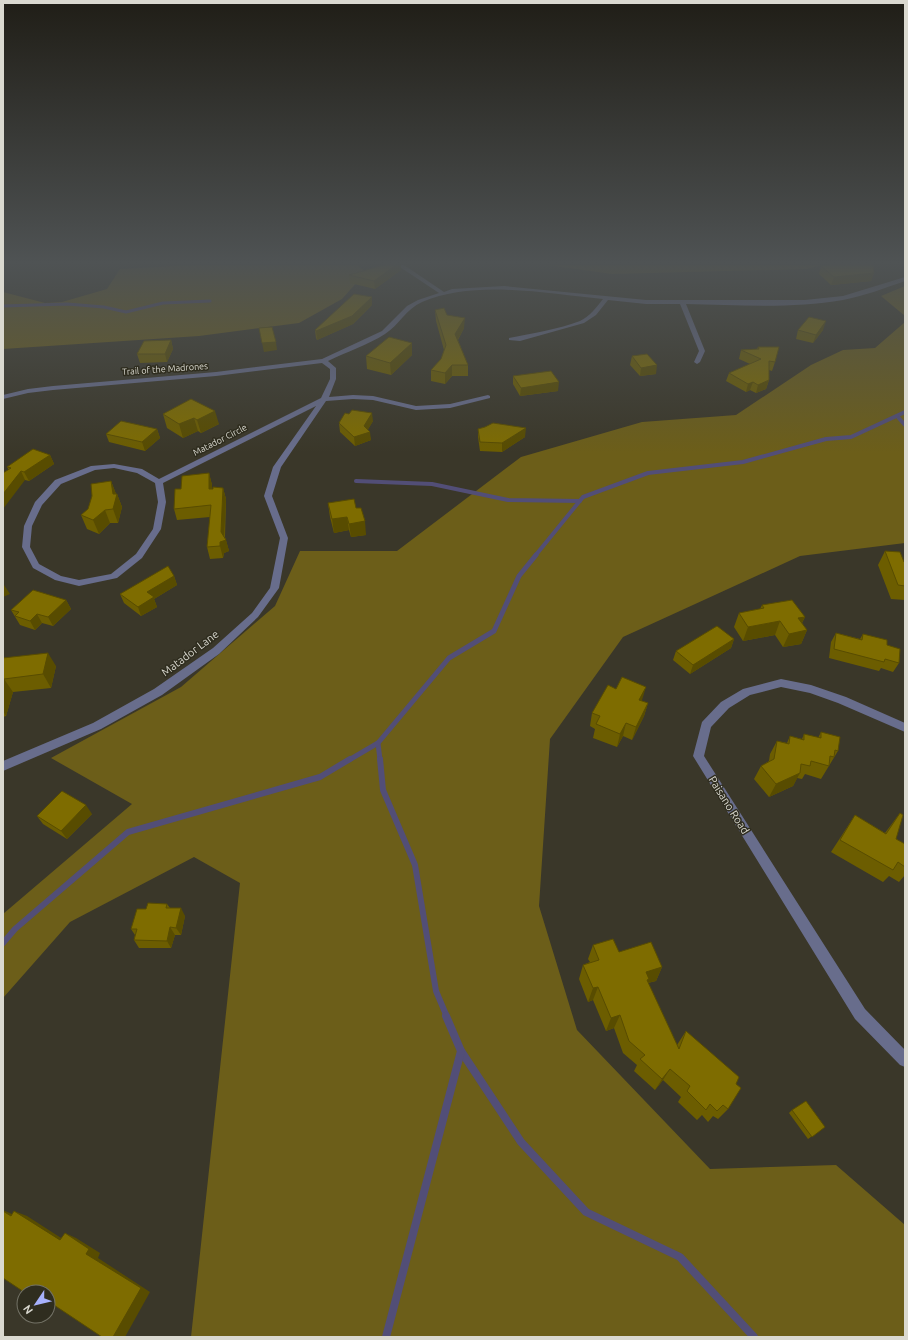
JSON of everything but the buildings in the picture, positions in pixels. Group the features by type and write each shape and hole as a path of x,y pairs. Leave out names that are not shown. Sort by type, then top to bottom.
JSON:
{"street":[{"name":"Trail of the Madrones","path":"3,397 34,390 216,374 324,361 384,332 389,328"},
{"path":"511,339 520,339 562,328"},
{"path":"693,328 702,351 697,362"},
{"name":"Matador Lane","path":"3,766 97,726 158,692 216,651 255,615 274,588 284,538 268,496 277,467 324,399 333,379 333,368 324,361"},
{"path":"324,399 353,397 373,398 416,408 450,406 488,397"},
{"name":"Matador Circle","path":"159,482 324,399"},
{"path":"114,466 139,471 159,482 162,502 157,529 139,556 114,576 79,583 58,578 36,566 26,547 28,526 38,504 58,482 94,468 114,466"},
{"name":"Paisano Road","path":"905,728 842,700 811,689 781,683 747,692 725,705 706,725 698,756 860,1014 905,1060"}],"shaded area":[{"path":"3,328 264,328 199,336 3,349"},
{"path":"899,328 905,328 905,543 800,556 623,637 550,739 539,906 577,1030 710,1169 836,1165 905,1225 905,1337 191,1337 240,883 194,857 70,922 3,998 3,914 132,804 51,758 181,687 275,606 300,551 397,551 521,457 642,422 736,415 811,365 843,350 875,348"}],"waterway":[{"path":"580,501 583,497 648,473 743,462 826,439 851,437 905,412"},
{"path":"897,416 905,425"},
{"path":"356,481 432,484 508,500 580,501"},
{"path":"535,556 580,501"},
{"path":"378,743 449,658 494,631 519,576 536,555"},
{"path":"349,760 378,743"},
{"path":"378,743 380,760"},
{"path":"3,943 15,929 128,832 320,777 350,759"},
{"path":"380,759 383,790 415,865 436,991 447,1017"},
{"path":"446,1016 461,1051"},
{"path":"386,1337 461,1051"},
{"path":"461,1051 521,1142 586,1212 680,1257 754,1337"}]}
